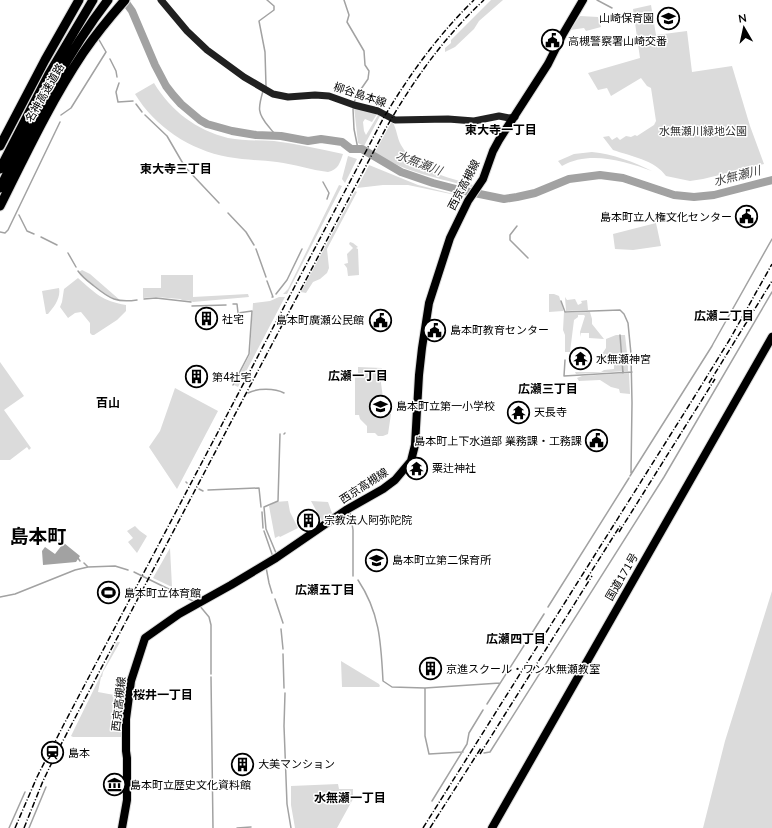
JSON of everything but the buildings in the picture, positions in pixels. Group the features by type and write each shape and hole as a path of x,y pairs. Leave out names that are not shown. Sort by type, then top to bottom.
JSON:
{"highway":[{"name":"名神高速道路","path":"0,169 46,81 93,0"},
{"name":"名神高速道路","path":"0,188 46,98 70,56 108,0"},
{"name":"名神高速道路","path":"0,206 52,104 73,68 92,41 125,0"},
{"name":"名神高速道路","path":"0,146 45,60 77,4"}],"main road":[{"name":"柳谷島本線","path":"161,0 187,31 207,50 244,77 273,94 288,97 328,96 378,111 395,120 448,119 474,121 499,116 509,118 515,117"},
{"name":"西京高槻線","path":"122,828 127,800 126,719 131,681 145,638 179,614 270,562 346,510 384,489 395,480 411,461 415,445 419,369 428,307 450,238 469,199 482,179 499,140 548,64 563,34 583,0"},
{"name":"国道171号","path":"492,828 772,336"}],"green space":[{"path":"491,0 503,0 479,21 474,29 455,47 445,52 445,48 451,43 451,40"},
{"name":"水無瀬川緑地公園","path":"651,5 656,35 687,31 692,72 732,66 750,126 764,164 690,181 666,176 649,162 613,150 603,137 609,136 612,140 617,137 620,140 626,136 637,136 654,125 656,121 651,88 647,86 641,78 611,96 607,88 598,90 588,73 640,58 633,9"},
{"path":"580,16 598,17 601,27 586,31 584,28 570,30"},
{"path":"154,83 176,111 205,130 228,138 274,141 343,154 341,160 334,170 328,172 271,161 228,157 200,149 187,143 163,127 143,106 135,94"},
{"path":"354,107 377,114 372,122 365,119 363,122 366,135 378,115 380,116 364,146 358,143"},
{"path":"392,121 401,145 407,154 415,161 433,172 473,185 472,187 435,178 408,169 395,164 375,152"},
{"path":"592,152 623,159 652,171 607,159 584,159 573,161 562,166 558,161 574,154"},
{"path":"348,156 357,159 345,183 342,179"},
{"path":"369,165 418,185 465,197 408,185 383,185 357,188"},
{"path":"339,185 342,186 287,294 283,294 288,289"},
{"path":"355,191 357,192 327,249 329,268 327,273 320,279 313,282 306,293 301,292"},
{"path":"656,223 661,246 633,250 615,249 613,234"},
{"path":"350,242 358,247 356,248 358,249 359,275 348,276 347,268 344,264 348,263 347,254 353,248 349,244"},
{"path":"82,270 90,274 121,301 107,296 82,276 79,272"},
{"path":"161,275 193,275 193,297 248,294 249,297 193,302 180,299 156,297 143,298 143,288 161,288"},
{"path":"78,278 99,296 126,305 126,311 117,320 94,335 90,333 90,323 81,312 75,313 68,318 60,307 64,289"},
{"path":"59,288 59,295 53,308 48,314 46,314 42,291"},
{"path":"549,294 559,296 563,311 549,312"},
{"path":"279,297 285,297 238,387 234,385 250,354 253,303 270,301"},
{"path":"565,297 567,300 575,299 578,305 582,303 581,301 587,300 588,310 566,311"},
{"path":"564,312 590,312 592,324 604,339 589,338 589,333 581,333 581,337 580,332 585,316 578,315 578,317 574,320 570,352 565,352 565,335 563,330"},
{"path":"616,335 625,335 628,371 576,374 575,372 601,372 604,370 614,369 614,361 606,360 604,362 602,354 606,348 606,339"},
{"path":"0,362 24,396 4,410 31,448 29,450 27,447 10,460 0,460"},
{"path":"358,367 382,368 381,383 383,398 388,399 387,413 391,414 388,434 378,436 375,433 367,433 367,426 360,419 359,415 355,415 355,373 358,373"},
{"path":"629,373 630,394 620,393 619,389 611,387 600,380 579,381 577,378 582,376"},
{"path":"175,388 218,411 177,489 149,447 160,431"},
{"path":"288,501 290,512 298,528 275,538 269,506 275,502"},
{"path":"311,501 328,502 332,513 323,523"},
{"path":"135,526 147,536 137,553 128,542 133,538 127,531"},
{"path":"170,548 172,587 153,578"},
{"path":"772,591 772,828 703,828 725,741"},
{"path":"117,642 120,642 103,672 98,692 125,697 124,737 73,737 71,736"},
{"path":"341,661 379,684 380,686 342,687"},
{"path":"338,784 339,789 353,789 353,799 337,828 295,828 291,805 291,786"}],"shaded area":[{"path":"59,539 80,556 76,562 43,565 42,551 45,547 55,554 62,545 58,541"}],"waterway":[{"name":"水無瀬川","path":"124,0 132,11 155,65 166,86 173,95 200,120 207,124 232,131 256,135 281,136 308,141 321,139 342,142 351,149 362,149 401,172 433,183 504,199 535,193 569,179 600,175 623,178 674,195 694,197 714,195 772,180"},
{"path":"266,86 265,52 259,21 274,10 274,6 267,0"},
{"path":"344,0 349,15 347,22 364,51 365,65 369,71 368,79 354,102"},
{"path":"597,0 612,8"},
{"path":"98,38 106,52"},
{"path":"61,115 71,108 106,52"},
{"path":"110,59 116,71 117,77"},
{"path":"119,83 116,92 118,102 133,101"},
{"path":"263,91 260,102 262,118 273,132 281,136"},
{"path":"136,104 142,112"},
{"path":"353,109 354,129 358,149"},
{"path":"145,115 167,136 185,167 219,203"},
{"path":"0,232 5,233 8,230 60,122"},
{"path":"323,182 329,193 327,199"},
{"path":"228,213 246,232 254,245"},
{"path":"19,215 27,231 34,234"},
{"path":"517,226 510,235 510,240 528,258"},
{"path":"41,237 57,245"},
{"path":"630,476 712,346 772,239"},
{"path":"256,249 266,277"},
{"path":"276,294 287,280 302,249"},
{"path":"68,253 76,267"},
{"path":"78,271 82,276 109,297 124,301 137,300"},
{"path":"267,281 272,297"},
{"path":"484,753 490,752 664,477 772,292"},
{"path":"144,299 156,298 191,302"},
{"path":"561,301 565,312 620,310 624,314 628,323 631,354 632,403 631,473"},
{"path":"233,304 237,304 238,313 252,311 249,354 233,385"},
{"path":"192,306 226,305"},
{"path":"620,335 623,373"},
{"path":"565,360 564,376 632,372"},
{"path":"248,393 266,389 284,393"},
{"path":"276,553 266,529 264,507 278,501 280,434"},
{"path":"548,607 629,478"},
{"path":"208,490 259,488 261,507"},
{"path":"199,489 203,491"},
{"path":"350,511 353,530 353,576"},
{"path":"262,512 263,528"},
{"path":"264,531 273,557"},
{"path":"84,563 88,567 115,566 128,570"},
{"path":"0,597 15,594 75,570 88,567"},
{"path":"266,567 272,593"},
{"path":"134,572 195,602"},
{"path":"358,580 371,604 375,616 380,641 383,681 392,687 425,688 425,736 429,754 463,752"},
{"path":"275,599 283,623"},
{"path":"199,605 209,617 211,625 211,674"},
{"path":"487,704 544,614"},
{"path":"281,629 283,649"},
{"path":"283,654 284,688"},
{"path":"211,677 213,828"},
{"path":"425,688 500,683"},
{"path":"285,693 284,726 287,804 291,828"},
{"path":"432,801 467,744 469,733 483,710"},
{"path":"29,828 46,787"},
{"path":"9,828 25,792"},
{"path":"237,828 251,827"}],"railway":[{"path":"15,828 37,777 63,726 384,117 425,56 448,27 474,0"},
{"path":"24,828 43,781 56,754 386,128 407,93 430,60 469,14 484,0"},
{"path":"423,828 693,399 730,339 772,264"},
{"path":"709,383 772,281"},
{"path":"619,532 715,379"},
{"path":"586,580 620,526"},
{"path":"480,754 592,576"},
{"path":"430,828 481,748"}],"place":[{"name":"山崎保育園","path":"669,18"},
{"name":"高槻警察署山崎交番","path":"552,41"},
{"name":"島本町立人権文化センター","path":"747,217"},
{"name":"社宅","path":"207,319"},
{"name":"島本町廣瀬公民館","path":"380,320"},
{"name":"島本町教育センター","path":"435,330"},
{"name":"水無瀬神宮","path":"580,359"},
{"name":"第4社宅","path":"197,377"},
{"name":"島本町立第一小学校","path":"380,406"},
{"name":"天長寺","path":"518,412"},
{"name":"島本町上下水道部 業務課・工務課","path":"597,441"},
{"name":"粟辻神社","path":"416,468"},
{"name":"宗教法人阿弥陀院","path":"308,520"},
{"name":"島本町立第二保育所","path":"376,560"},
{"name":"島本町立体育館","path":"109,593"},
{"name":"京進スクール・ワン水無瀬教室","path":"430,669"},
{"name":"島本","path":"53,753"},
{"name":"大美マンション","path":"242,764"},
{"name":"島本町立歴史文化資料館","path":"114,785"}],"district":[{"name":"東大寺一丁目","path":"501,130"},
{"name":"東大寺三丁目","path":"176,169"},
{"name":"広瀬二丁目","path":"724,316"},
{"name":"広瀬一丁目","path":"358,376"},
{"name":"広瀬三丁目","path":"548,389"},
{"name":"百山","path":"108,403"},
{"name":"島本町","path":"38,537"},
{"name":"広瀬五丁目","path":"325,590"},
{"name":"広瀬四丁目","path":"516,639"},
{"name":"桜井一丁目","path":"163,695"},
{"name":"水無瀬一丁目","path":"350,798"}]}
